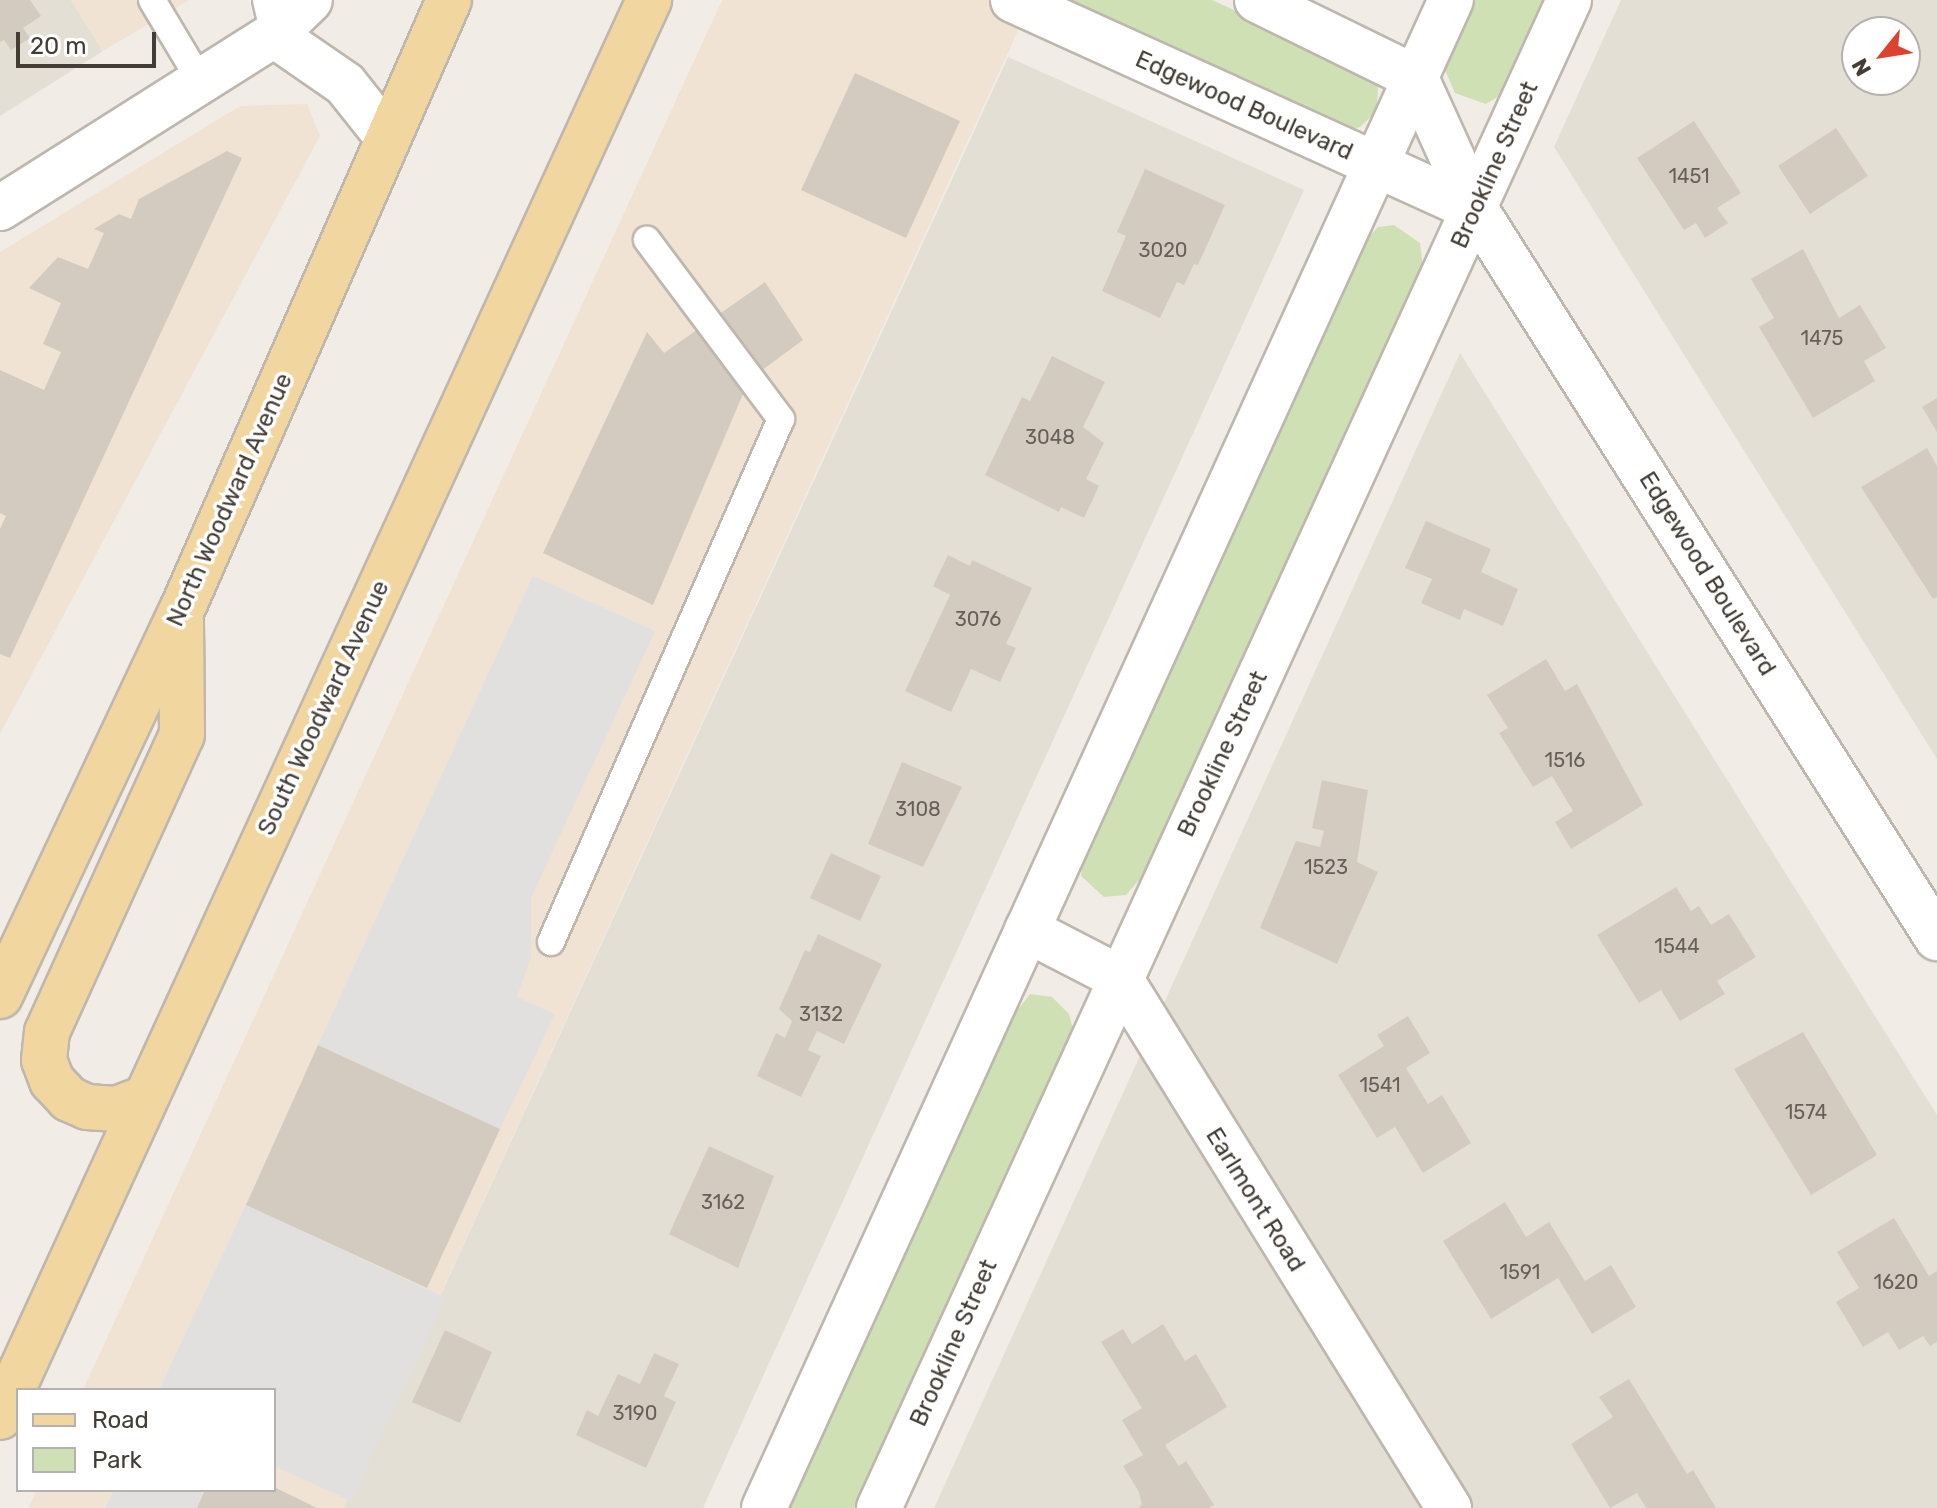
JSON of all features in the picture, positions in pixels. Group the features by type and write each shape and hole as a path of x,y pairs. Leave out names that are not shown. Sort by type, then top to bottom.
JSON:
{"main road":[{"name":"North Woodward Avenue","path":"0,996 181,612 449,0"},
{"name":"South Woodward Avenue","path":"0,1417 649,0"},
{"path":"145,1098 116,1109 87,1107 69,1099 52,1081 44,1060 47,1032 182,735 181,612"}],"street":[{"path":"0,208 201,82 270,18 310,0"},
{"name":"Edgewood Boulevard","path":"1013,0 1476,210"},
{"path":"1257,0 1416,78"},
{"path":"764,1508 1451,0"},
{"name":"Brookline Street","path":"879,1508 1120,978 1476,210 1569,0"},
{"path":"270,18 345,84 388,138"},
{"name":"Edgewood Boulevard","path":"1416,78 1476,210 1937,938"},
{"path":"1027,930 1120,978"},
{"name":"Earlmont Road","path":"1120,978 1449,1508"}],"lane":[{"path":"152,0 201,82"},
{"path":"551,942 781,419 647,240"}],"shaded area":[{"path":"0,0 71,0 103,51 0,116"},
{"path":"71,0 189,0 103,51"},
{"path":"722,0 1032,0 343,1508 28,1508 36,1492 276,1492 276,1388 84,1388"},
{"path":"1621,0 1937,0 1937,759 1554,147"},
{"path":"1008,57 1304,190 703,1508 343,1508"},
{"path":"307,104 320,136 0,734 0,252 240,106"},
{"path":"1460,353 1937,1115 1937,1508 934,1508"},
{"path":"533,576 655,631 531,898 531,957 517,997 555,1014 500,1129 318,1045"},
{"path":"246,1205 446,1298 351,1501 276,1467 276,1388 160,1388"},
{"path":"113,1492 204,1492 197,1508 105,1508"}],"green space":[{"path":"1063,0 1212,0 1368,71 1378,84 1377,111 1360,127 1348,130"},
{"path":"1474,0 1546,0 1504,93 1486,104 1455,93 1445,70"},
{"path":"1394,225 1420,243 1423,268 1141,878 1126,895 1104,897 1081,876 1083,853 1363,243 1378,227"},
{"path":"1030,994 1052,997 1069,1014 1073,1029 854,1508 786,1508 1013,1016"}],"building":[{"path":"0,0 30,0 41,16 23,28 30,38 11,50 4,40 0,42"},
{"path":"855,73 960,121 906,238 801,190"},
{"path":"1694,121 1741,193 1717,208 1728,223 1705,238 1696,223 1684,230 1637,158"},
{"path":"1836,128 1868,176 1810,214 1778,166"},
{"path":"227,151 242,158 10,658 0,654 0,529 6,516 0,513 0,370 44,390 61,352 43,344 61,303 29,288 58,257 88,269 104,233 94,229 119,214 131,219 139,199"},
{"path":"1145,169 1225,205 1198,265 1194,264 1184,285 1177,282 1160,318 1102,291 1126,236 1117,232"},
{"path":"1803,249 1839,318 1860,305 1886,348 1864,361 1875,381 1813,418 1759,327 1774,318 1751,279"},
{"path":"765,282 803,340 749,380 653,605 543,553 647,332 664,353"},
{"path":"1052,356 1105,382 1083,427 1104,443 1086,479 1099,486 1084,518 1061,507 1059,512 985,475 1022,397 1030,401"},
{"path":"1937,398 1937,432 1922,407"},
{"path":"1927,448 1937,466 1937,597 1933,599 1861,487"},
{"path":"1426,521 1491,549 1481,572 1518,589 1503,626 1464,609 1460,620 1421,603 1432,579 1405,568"},
{"path":"948,555 970,566 972,560 1032,588 1006,644 1016,648 1000,682 971,669 951,712 905,691 950,595 933,586"},
{"path":"1546,659 1565,691 1577,684 1643,805 1571,849 1555,822 1573,811 1552,776 1533,787 1499,733 1508,728 1487,695"},
{"path":"902,762 962,787 923,867 868,844"},
{"path":"1322,780 1368,790 1357,862 1378,872 1337,964 1260,928 1296,841 1320,847 1324,831 1312,828"},
{"path":"831,853 881,876 860,921 810,898"},
{"path":"1676,887 1691,911 1699,906 1711,925 1729,914 1756,957 1717,981 1725,994 1680,1021 1661,990 1639,1003 1597,935"},
{"path":"818,934 882,964 844,1044 817,1031 808,1050 821,1056 801,1097 757,1076 776,1033 785,1038 792,1021 779,1009 805,950 810,952"},
{"path":"1408,1016 1430,1053 1406,1068 1428,1104 1442,1095 1471,1143 1423,1173 1395,1127 1377,1138 1338,1075 1384,1046 1377,1035"},
{"path":"1803,1032 1877,1155 1811,1195 1734,1069"},
{"path":"318,1045 500,1129 427,1288 246,1205"},
{"path":"709,1146 774,1176 738,1268 669,1234"},
{"path":"1505,1202 1526,1237 1549,1222 1585,1281 1611,1265 1636,1307 1592,1334 1558,1278 1491,1319 1443,1241"},
{"path":"1894,1218 1929,1276 1937,1271 1937,1342 1930,1346 1923,1336 1899,1350 1888,1332 1863,1347 1836,1302 1859,1288 1837,1252"},
{"path":"1163,1324 1185,1361 1196,1354 1227,1407 1165,1445 1179,1466 1186,1461 1214,1505 1209,1508 1138,1508 1142,1505 1139,1492 1123,1466 1143,1455 1122,1420 1142,1408 1101,1342 1123,1329 1132,1344"},
{"path":"445,1330 492,1352 460,1423 412,1402"},
{"path":"654,1353 679,1364 664,1396 676,1402 646,1468 576,1435 587,1410 598,1416 618,1374 640,1384"},
{"path":"1629,1379 1687,1474 1693,1470 1716,1508 1646,1508 1637,1493 1610,1508 1571,1444 1613,1417 1599,1397"},
{"path":"276,1488 317,1508 197,1508 204,1492 276,1492"}]}
